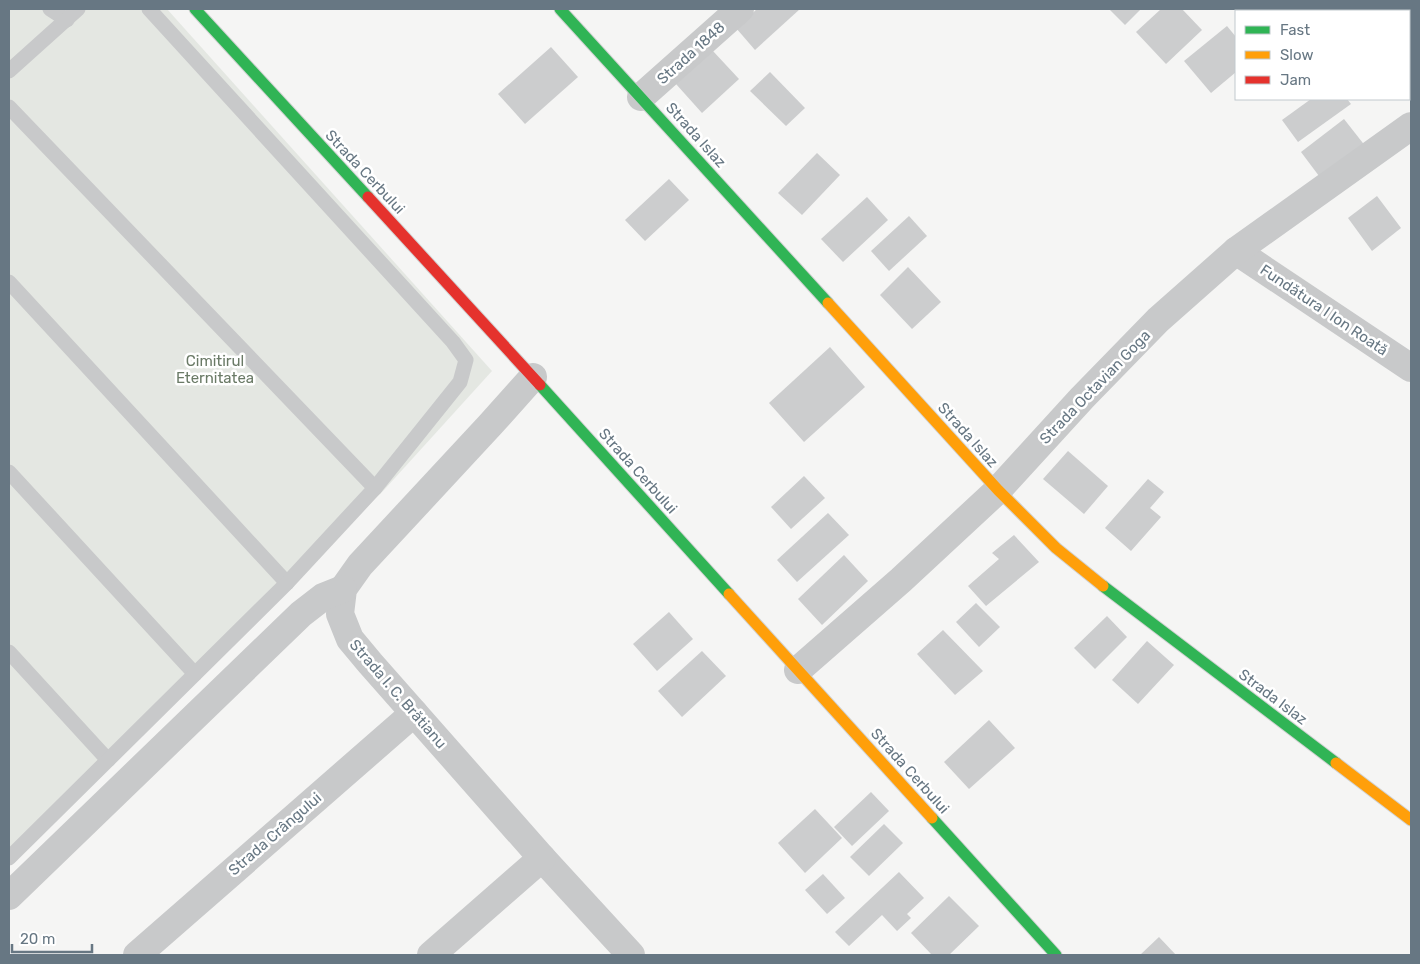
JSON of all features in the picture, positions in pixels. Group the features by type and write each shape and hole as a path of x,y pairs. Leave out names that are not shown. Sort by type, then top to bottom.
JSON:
{"street":[{"name":"Strada Cerbului","path":"195,9 532,377 1056,955"},
{"name":"Strada Islaz","path":"560,9 998,490 1056,548 1087,574 1411,820"},
{"name":"Strada 1848","path":"641,98 740,9"},
{"name":"Strada Octavian Goga","path":"798,670 901,580 998,490 1082,398 1158,320 1236,251 1411,126"},
{"name":"Fundătura I Ion Roată","path":"1236,251 1411,368"},
{"name":"Strada I. C. Brătianu","path":"532,377 360,565 343,589 340,614 350,639 542,858 631,955"},
{"path":"9,896 301,614 323,597 343,589"},
{"name":"Strada Crângului","path":"137,955 414,713"},
{"path":"431,955 542,858"}],"lane":[{"path":"50,9 67,20"},
{"path":"9,71 78,9"},
{"path":"9,858 287,583 375,488 460,382 466,360 447,335 149,9"},
{"path":"9,107 375,488"},
{"path":"9,282 287,583"},
{"path":"9,472 195,674"},
{"path":"9,652 108,760"}],"green space":[{"name":"Cimitirul Eternitatea","path":"9,9 167,9 492,371 384,490 216,657 9,857"}],"building":[{"path":"757,9 800,9 755,50 736,28"},
{"path":"1109,9 1141,9 1125,25"},
{"path":"1161,9 1182,9 1202,30 1166,64 1136,32"},
{"path":"1227,26 1235,36 1235,73 1211,93 1184,61"},
{"path":"551,47 578,77 525,124 498,94"},
{"path":"712,50 739,79 702,113 676,84"},
{"path":"770,72 805,108 786,126 750,91"},
{"path":"1310,100 1348,100 1351,104 1298,142 1282,120"},
{"path":"1344,119 1366,147 1322,180 1301,152"},
{"path":"817,153 840,175 802,215 778,193"},
{"path":"669,179 689,200 645,241 625,220"},
{"path":"1377,196 1401,228 1372,251 1348,218"},
{"path":"867,197 888,220 843,262 821,239"},
{"path":"909,216 927,236 889,271 871,251"},
{"path":"908,267 941,302 912,329 880,295"},
{"path":"830,347 865,387 804,442 769,403"},
{"path":"1068,451 1108,486 1084,514 1043,479"},
{"path":"804,476 825,498 791,529 771,507"},
{"path":"1148,479 1164,492 1150,508 1161,517 1131,551 1105,528"},
{"path":"828,513 849,535 797,582 777,560"},
{"path":"1014,535 1039,562 986,606 968,586 999,559 992,553"},
{"path":"844,555 868,581 822,625 798,599"},
{"path":"976,603 1000,627 979,647 956,622"},
{"path":"669,612 693,639 657,671 633,644"},
{"path":"1107,616 1127,637 1095,669 1074,648"},
{"path":"943,630 983,671 955,695 917,654"},
{"path":"1147,641 1174,665 1138,704 1112,680"},
{"path":"702,651 726,676 682,717 658,691"},
{"path":"989,720 1015,748 969,789 944,762"},
{"path":"871,792 889,811 852,846 834,827"},
{"path":"815,809 842,838 805,873 778,843"},
{"path":"884,824 903,843 869,876 850,857"},
{"path":"899,872 924,898 907,914 911,918 897,931 882,915 849,946 835,932"},
{"path":"823,874 845,898 827,914 805,890"},
{"path":"949,896 979,926 949,955 932,955 911,933"},
{"path":"1159,937 1176,955 1140,955"}],"traffic: fast":[{"path":"195,9 368,197"},
{"path":"560,9 828,303"},
{"path":"540,385 729,594"},
{"path":"1103,586 1336,763"},
{"path":"932,818 1056,955"}],"traffic: slow":[{"path":"828,303 998,490 1056,548 1103,586"},
{"path":"729,594 932,818"},
{"path":"1336,763 1411,820"}],"traffic: jam":[{"path":"368,197 540,385"}]}
